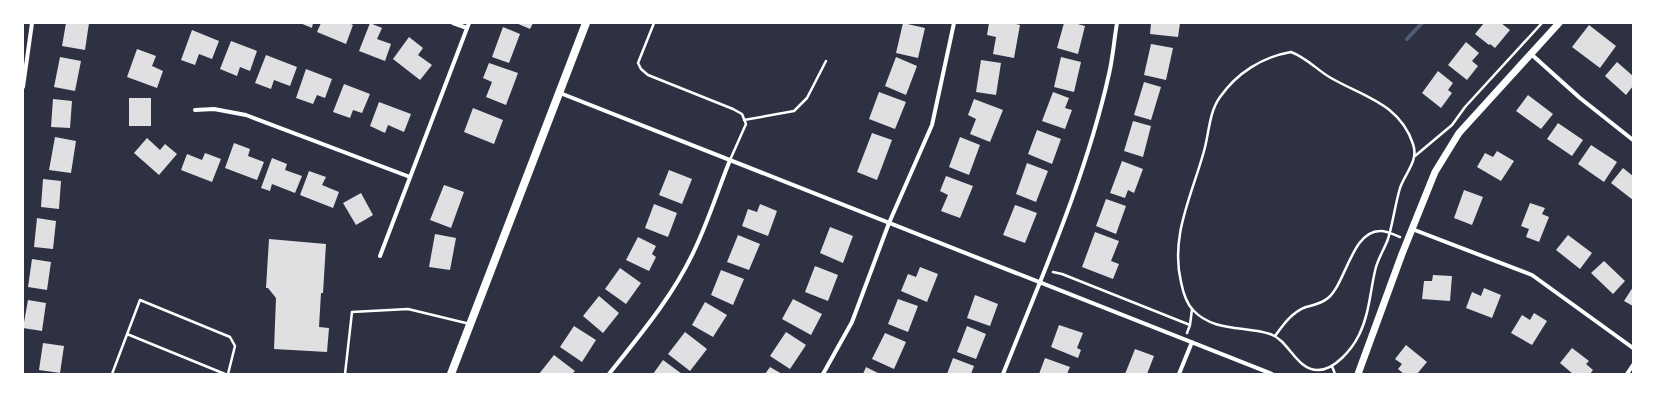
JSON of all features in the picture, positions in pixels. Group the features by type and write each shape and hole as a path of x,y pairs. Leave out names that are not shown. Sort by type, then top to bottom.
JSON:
{"main road":[{"path":"451,374 586,23"}],"street":[{"path":"23,87 32,23"},
{"path":"453,23 467,28"},
{"path":"380,256 469,23"},
{"path":"824,374 852,322 889,223 932,125 954,23"},
{"path":"1003,374 1072,198 1094,131 1110,73 1117,23"},
{"path":"1358,374 1435,172 1459,133 1559,23"},
{"path":"1531,54 1580,98 1633,140"},
{"path":"560,93 1272,374"},
{"path":"195,110 214,109 246,115 410,178"},
{"path":"610,374 652,321 675,285 694,251 730,160"},
{"path":"1412,229 1532,275 1633,348"},
{"path":"1179,374 1192,342"},
{"path":"1627,374 1633,365"}],"lane":[{"path":"654,23 638,63 641,69 648,75 734,109 742,114 746,124 730,160"},
{"path":"744,120 794,111 807,98 826,61"},
{"path":"112,374 127,334 140,300 230,336 235,346 226,374 127,334"},
{"path":"345,374 352,312 408,309 470,324"}],"path":[{"path":"1415,157 1452,125 1465,107 1542,23"},
{"path":"1291,52 1300,55 1330,78 1381,103 1390,110 1402,121 1413,143 1415,157 1414,162 1400,187 1389,233 1375,271 1364,323 1358,337 1344,355 1332,366 1315,370 1305,365 1275,336 1223,326 1202,318 1192,310 1184,294 1179,274 1177,246 1181,225 1204,152 1213,113 1218,99 1230,84 1254,64 1276,55 1291,52"},
{"path":"1275,336 1294,313 1328,299 1337,288 1361,239 1380,230 1408,240"},
{"path":"1044,270 1062,274 1190,325"},
{"path":"1185,340 1190,325 1192,310"},
{"path":"1332,366 1335,374"}],"building":[{"path":"66,23 89,23 85,50 62,46"},
{"path":"300,23 313,23 312,28"},
{"path":"321,23 349,23 353,25 346,44 317,32"},
{"path":"370,23 382,28 377,39 391,44 385,61 359,51"},
{"path":"516,23 533,23 530,29"},
{"path":"903,23 925,28 918,58 896,53"},
{"path":"989,23 1011,23 1020,25 1014,58 993,54 996,37 987,35"},
{"path":"1064,23 1074,23 1085,26 1078,54 1057,48"},
{"path":"1151,23 1180,23 1178,37 1150,34"},
{"path":"1484,23 1501,23 1510,30 1495,48 1475,34"},
{"path":"1589,25 1616,46 1600,68 1572,47"},
{"path":"503,27 520,34 509,63 492,57"},
{"path":"192,30 219,41 212,59 199,54 195,65 181,60"},
{"path":"409,37 423,48 418,55 432,65 420,80 393,59"},
{"path":"231,41 257,51 250,71 240,67 237,76 220,69"},
{"path":"1466,42 1479,53 1472,61 1478,66 1467,80 1448,65"},
{"path":"1151,44 1173,48 1166,80 1144,75"},
{"path":"137,49 156,56 152,66 163,71 157,88 127,77"},
{"path":"266,55 297,67 290,86 274,80 271,89 255,83"},
{"path":"60,57 81,61 75,91 54,87"},
{"path":"896,57 917,66 906,95 885,86"},
{"path":"1061,57 1081,62 1074,92 1054,87"},
{"path":"981,60 1001,63 996,95 976,92"},
{"path":"1617,62 1633,76 1633,86 1626,95 1605,76"},
{"path":"489,63 518,73 506,105 486,97 492,82 483,78"},
{"path":"306,69 332,79 325,98 317,95 313,104 296,98"},
{"path":"1438,71 1453,83 1448,90 1452,93 1441,108 1422,93"},
{"path":"1144,82 1161,87 1151,120 1134,115"},
{"path":"344,84 370,94 362,113 353,110 350,118 333,112"},
{"path":"879,92 906,102 895,129 869,119"},
{"path":"1053,92 1069,98 1065,108 1072,110 1065,129 1042,121"},
{"path":"1528,95 1553,114 1541,129 1516,111"},
{"path":"129,98 151,98 151,126 129,126"},
{"path":"53,99 72,101 70,128 51,127"},
{"path":"974,99 1003,110 990,142 970,134 976,119 968,115"},
{"path":"379,102 411,114 404,132 388,125 385,133 370,126"},
{"path":"473,108 503,120 494,144 464,132"},
{"path":"1133,121 1151,126 1143,157 1124,151"},
{"path":"1558,123 1583,140 1572,156 1547,139"},
{"path":"1037,130 1061,139 1052,164 1028,154"},
{"path":"872,133 892,140 877,180 857,172"},
{"path":"55,137 76,141 71,173 49,170"},
{"path":"960,137 980,145 969,175 949,167"},
{"path":"147,138 160,150 165,144 177,154 159,175 134,153"},
{"path":"234,143 250,149 248,156 264,162 257,180 225,168"},
{"path":"1591,145 1617,162 1604,182 1578,164"},
{"path":"1497,151 1514,161 1501,181 1477,167 1485,153 1493,157"},
{"path":"205,153 221,159 212,182 181,170 187,154 202,160"},
{"path":"272,158 287,164 285,170 302,176 295,193 272,184 270,191 261,188"},
{"path":"1122,161 1143,169 1134,193 1128,190 1125,198 1110,193"},
{"path":"1027,163 1048,171 1036,202 1016,194"},
{"path":"1623,168 1633,176 1633,200 1611,183"},
{"path":"669,170 692,179 682,204 659,195"},
{"path":"309,171 326,177 322,185 339,192 333,208 300,195"},
{"path":"946,176 973,186 960,218 941,211 948,195 940,191"},
{"path":"43,179 61,181 59,209 41,207"},
{"path":"444,185 464,192 451,228 430,220"},
{"path":"1464,190 1483,197 1472,225 1454,218"},
{"path":"361,193 373,215 356,225 343,203"},
{"path":"1106,199 1126,206 1116,234 1096,226"},
{"path":"1530,203 1545,208 1542,214 1549,217 1539,242 1526,237 1529,229 1521,226"},
{"path":"654,204 677,213 668,237 645,228"},
{"path":"760,204 777,211 768,236 742,226 748,209 757,212"},
{"path":"1015,205 1037,213 1025,243 1003,235"},
{"path":"37,218 56,221 53,249 34,247"},
{"path":"830,227 853,236 843,263 820,253"},
{"path":"1095,232 1119,241 1111,261 1119,264 1113,279 1082,267"},
{"path":"435,234 456,238 450,270 429,267"},
{"path":"738,235 760,244 749,270 727,262"},
{"path":"1568,235 1592,253 1580,269 1556,250"},
{"path":"638,237 656,246 652,254 656,257 649,271 626,260"},
{"path":"269,239 326,244 319,327 329,328 327,352 274,349 276,298 268,288 266,288"},
{"path":"32,259 51,262 47,290 28,287"},
{"path":"1604,261 1625,281 1613,294 1591,273"},
{"path":"815,266 838,275 828,301 805,292"},
{"path":"920,267 938,274 927,302 901,291 908,274 916,277"},
{"path":"620,268 641,283 626,304 605,289"},
{"path":"721,270 744,279 733,305 711,295"},
{"path":"1433,275 1452,276 1450,301 1422,299 1424,281 1432,281"},
{"path":"1633,287 1633,306 1624,301"},
{"path":"1484,288 1501,295 1492,318 1466,308 1472,292 1481,296"},
{"path":"975,295 998,304 990,326 967,318"},
{"path":"599,296 619,313 603,333 583,316"},
{"path":"793,299 822,314 811,335 782,319"},
{"path":"898,299 918,306 908,332 888,324"},
{"path":"28,300 46,303 42,331 23,328"},
{"path":"705,302 727,315 713,337 692,325"},
{"path":"1534,313 1547,321 1532,345 1511,333 1522,315 1530,320"},
{"path":"1059,325 1083,333 1077,348 1081,350 1078,358 1051,347"},
{"path":"574,326 596,340 582,362 560,347"},
{"path":"967,326 986,334 976,359 957,352"},
{"path":"685,332 707,349 690,371 668,354"},
{"path":"786,332 806,345 790,369 770,356"},
{"path":"885,333 906,342 894,369 872,359"},
{"path":"43,343 64,346 60,373 39,370"},
{"path":"1406,345 1427,362 1417,374 1404,374 1398,369 1402,364 1395,359"},
{"path":"1572,348 1589,361 1586,364 1593,370 1590,374 1573,374 1560,363"},
{"path":"1135,349 1154,356 1147,374 1125,374"},
{"path":"554,355 575,371 572,374 539,374"},
{"path":"953,358 974,366 971,374 947,374"},
{"path":"1045,358 1070,367 1067,374 1039,374"},
{"path":"663,360 682,374 653,374"},
{"path":"770,367 782,374 765,374"},
{"path":"866,367 880,374 863,374"}],"waterway":[{"path":"1407,39 1422,23"}]}
